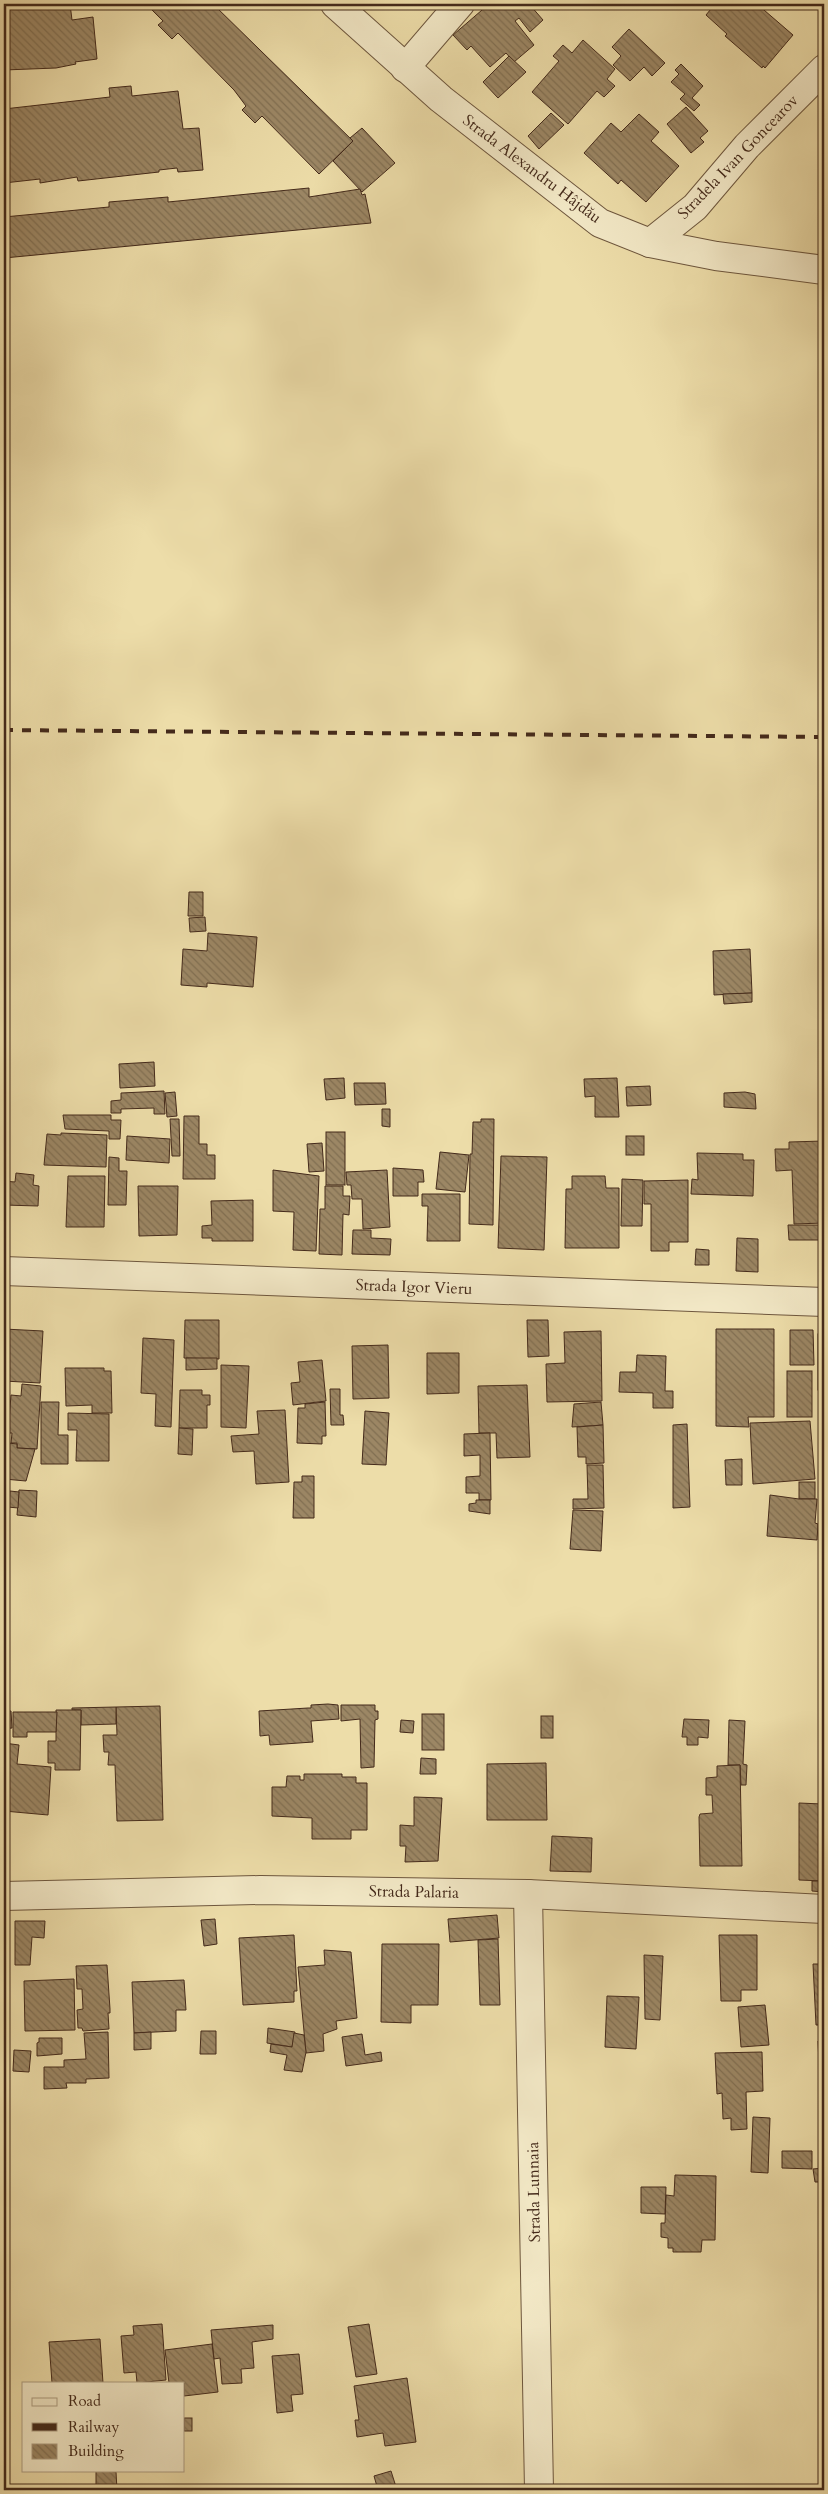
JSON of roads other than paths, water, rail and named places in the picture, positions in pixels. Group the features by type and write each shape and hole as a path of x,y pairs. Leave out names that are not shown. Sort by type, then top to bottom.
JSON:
{"street":[{"name":"Strada Alexandru Hâjdău","path":"335,4 441,99 600,223 650,243 716,256 824,270"},
{"path":"405,68 460,4"},
{"name":"Stradela Ivan Goncearov","path":"650,243 694,207 747,146 824,69"},
{"name":"Strada Igor Vieru","path":"4,1271 824,1302"},
{"name":"Strada Palaria","path":"4,1896 260,1890 528,1894 824,1909"},
{"name":"Strada Lunnaia","path":"528,1894 539,2490"}],"railway":[{"path":"4,730 824,737"}]}
